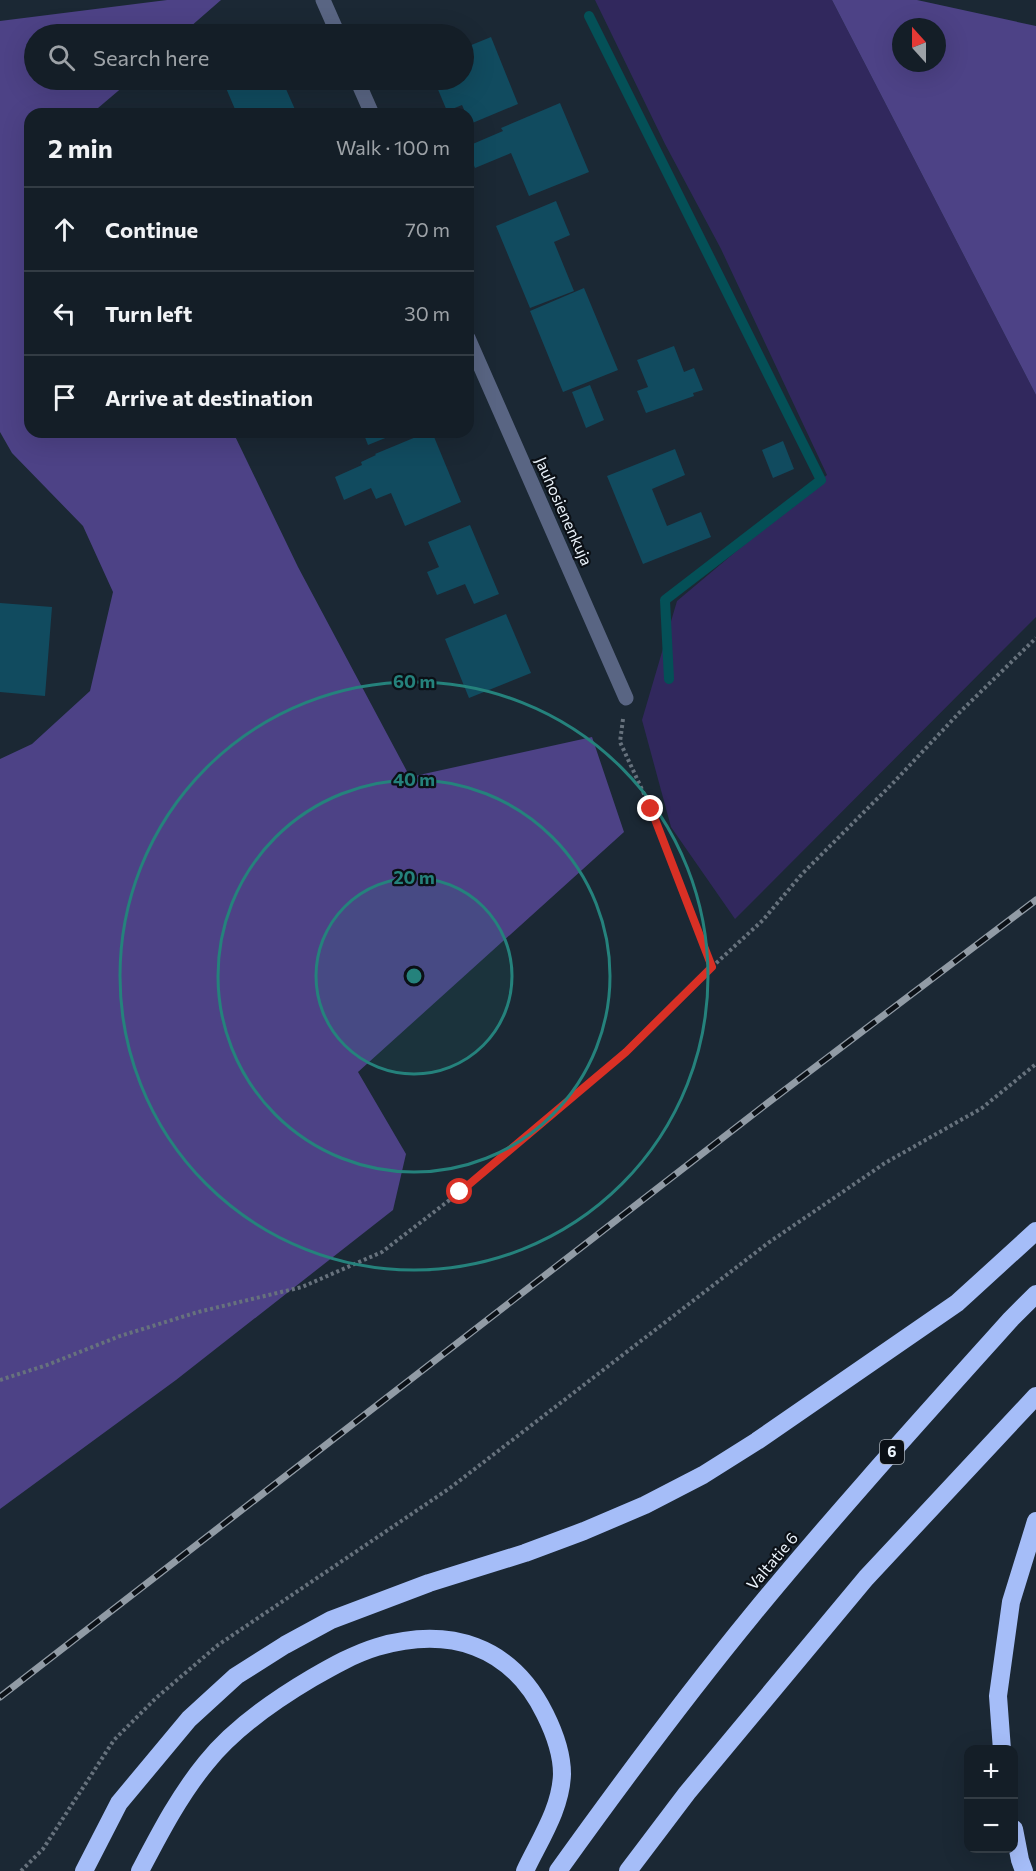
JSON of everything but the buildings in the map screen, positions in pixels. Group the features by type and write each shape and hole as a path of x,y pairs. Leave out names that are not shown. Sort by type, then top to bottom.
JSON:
{"highway":[{"path":"84,1871 119,1803 189,1719 236,1676 285,1645 331,1620 429,1583 525,1553 584,1531 703,1475 767,1435 957,1303 1036,1231"},
{"name":"Valtatie 6","path":"558,1871 646,1748 753,1614 835,1516 1036,1293"},
{"path":"628,1871 687,1793 866,1578 1036,1396"},
{"path":"1002,1745 998,1696 1011,1602 1036,1521"},
{"path":"140,1871 174,1808 207,1761 246,1722 290,1691 338,1663 377,1647 413,1640 440,1638 475,1645 519,1674 537,1698 556,1736 562,1774 557,1806 525,1871"},
{"path":"1018,1850 1024,1871"}],"street":[{"path":"323,0 334,24"},
{"path":"361,90 369,108"},
{"name":"Jauhosienenkuja","path":"474,352 626,698"}],"path":[{"path":"0,1380 47,1365 131,1332 198,1312 302,1287 382,1252 460,1192 617,1060 763,920 802,874 959,713 1036,638"},
{"path":"626,698 620,742 651,809 712,967"},
{"path":"21,1871 43,1849 114,1740 156,1698 218,1645 450,1488 768,1243 885,1163 982,1108 1036,1064"}],"shaded area":[{"path":"167,0 221,0 193,24 24,24 24,90 119,90 98,108 24,108 24,438 236,438 298,567 410,777 592,737 624,832 358,1072 406,1154 393,1210 176,1380 0,1509 0,759 32,744 90,691 113,592 83,526 12,453 0,432 0,21"},
{"path":"595,0 832,0 1036,395 1036,617 735,919 671,827 642,720 677,601 827,475 721,249 665,144"},
{"path":"832,0 917,0 1036,26 1036,395"}],"waterway":[{"path":"589,16 821,480 665,600 669,679"}],"railway":[{"path":"0,1697 769,1102 1036,900"}],"route":[{"path":"460,1192 626,1052 712,967 651,809"}]}
